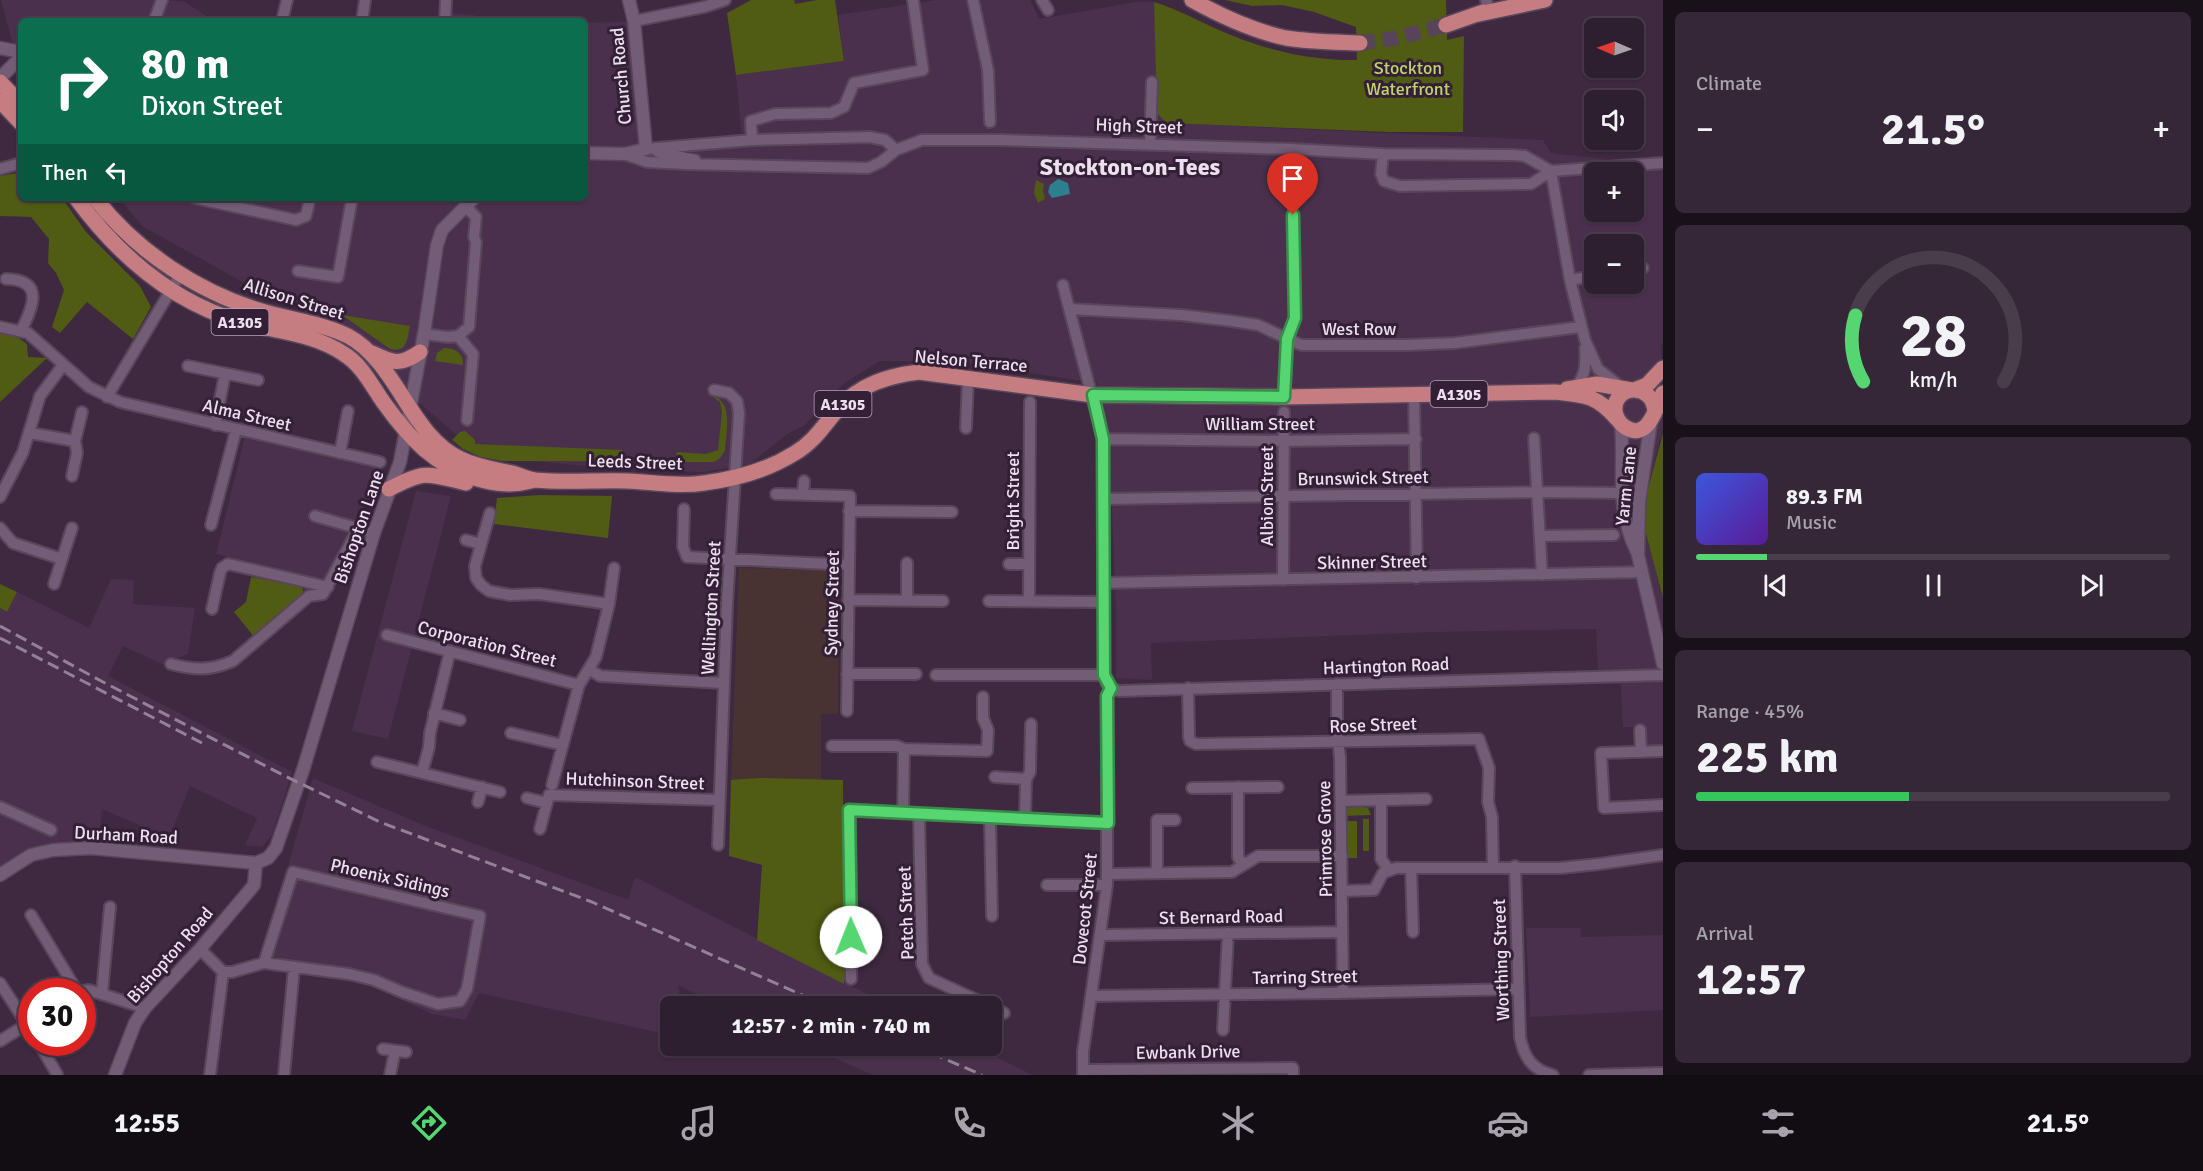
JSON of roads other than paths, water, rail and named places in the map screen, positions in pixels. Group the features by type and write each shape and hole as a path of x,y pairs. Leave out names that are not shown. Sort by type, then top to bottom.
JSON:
{"main road":[{"path":"1192,0 1244,25 1285,38 1360,43"},
{"path":"1474,15 1487,5 1511,0"},
{"path":"1446,25 1474,15 1545,0"},
{"path":"0,80 18,101"},
{"path":"0,101 18,120"},
{"name":"Allison Street","path":"78,201 93,221 135,265 171,290 214,312 238,321 315,339 341,351 363,371 406,430"},
{"name":"Allison Street","path":"97,201 143,247 180,275 242,305 330,328 350,337 369,352 410,409"},
{"path":"369,352 386,360 400,362 408,361 420,352"},
{"path":"1663,368 1647,386 1629,388 1617,401 1615,410 1619,422 1628,429 1645,428 1653,417 1663,393"},
{"name":"Nelson Terrace","path":"735,478 758,471 795,454 818,436 839,408 858,390 894,375 920,372 1093,395"},
{"name":"A1305","path":"1555,392 1597,384 1629,388"},
{"path":"1629,388 1647,393 1652,398 1653,417"},
{"name":"A1305","path":"1093,395 1284,404 1414,395 1555,392 1593,398 1607,407 1619,422"},
{"name":"Leeds Street","path":"410,409 432,437 458,458 482,468 533,480 700,484 735,478"},
{"name":"Leeds Street","path":"406,430 429,455 456,471 487,482 517,485 533,480"},
{"name":"A1305","path":"389,489 418,476 430,474 465,483 487,482"}],"street":[{"path":"155,18 162,0"},
{"path":"283,18 287,0"},
{"path":"362,18 365,0"},
{"path":"445,18 447,0"},
{"name":"Church Road","path":"629,0 634,21 646,149"},
{"path":"634,21 704,7 726,0"},
{"path":"752,140 752,121 775,114 831,113 844,107 854,83 923,70 913,0"},
{"path":"973,0 987,70 990,122"},
{"path":"0,48 18,51"},
{"path":"0,80 18,60"},
{"path":"1150,144 1152,82"},
{"name":"High Street","path":"588,153 624,154 646,149 752,140 869,137 885,140 896,150"},
{"name":"High Street","path":"624,154 647,162 868,168 881,162 896,150 922,140 1002,140 1383,154 1497,154 1526,156 1551,171"},
{"name":"High Street","path":"646,149 718,165"},
{"path":"1383,154 1381,174 1384,181 1400,186 1531,184 1551,171 1663,163"},
{"path":"0,170 18,164"},
{"path":"1551,171 1570,280 1584,340 1598,369 1629,388"},
{"path":"209,201 296,220 306,216 309,201"},
{"path":"298,271 338,277 351,201"},
{"path":"424,333 448,337 458,336 469,327 476,242 474,237 476,217 470,202"},
{"name":"Bishopton Lane","path":"256,863 268,858 276,848 304,766 374,533 400,462 424,333 437,244 442,230 470,202"},
{"name":"Albion Street","path":"1283,580 1284,404 1287,339 1295,318 1293,215"},
{"path":"108,397 180,275"},
{"path":"1570,280 1584,278"},
{"path":"0,327 21,331 32,310 33,296 29,286 19,279 6,279"},
{"path":"1063,285 1103,439 1104,675 1111,688"},
{"name":"West Row","path":"1069,309 1181,315 1225,320 1257,325 1301,345 1455,343 1580,327"},
{"name":"Alma Street","path":"21,331 28,333 89,387 120,402 380,462"},
{"path":"458,336 473,354 466,420"},
{"path":"1576,387 1583,378 1586,365 1584,340"},
{"path":"0,497 23,452 40,396 63,365"},
{"path":"188,366 258,380"},
{"path":"215,425 225,374"},
{"path":"966,428 968,378"},
{"name":"Wellington Street","path":"714,390 729,393 737,401 735,478 723,682 718,845"},
{"path":"1414,395 1417,578"},
{"name":"Bright Street","path":"1029,600 1030,402"},
{"path":"340,453 348,411"},
{"path":"72,476 78,453 75,441 82,412"},
{"name":"Yarm Lane","path":"1638,555 1639,501 1653,417"},
{"name":"Yarm Lane","path":"1619,422 1623,450 1621,493 1628,534 1638,555 1663,664"},
{"path":"211,525 236,430"},
{"path":"30,433 75,441"},
{"path":"1534,438 1542,575"},
{"name":"William Street","path":"1103,439 1283,441 1416,439"},
{"path":"776,494 803,494 804,481"},
{"name":"Brunswick Street","path":"1105,499 1538,492 1621,493"},
{"name":"Sydney Street","path":"803,494 850,496 847,711"},
{"path":"684,509 683,548 687,557 849,565"},
{"path":"849,511 952,512"},
{"path":"490,513 475,566 476,578 481,585 489,591 510,595 539,594 609,604"},
{"path":"315,516 374,533"},
{"path":"0,528 13,543 62,559"},
{"path":"54,584 72,528"},
{"path":"171,664 187,663 210,669 233,661 309,596 323,594 358,529"},
{"path":"1540,536 1614,535"},
{"path":"466,540 481,544"},
{"path":"907,601 908,563"},
{"path":"212,609 222,568 225,565 233,564 328,587"},
{"path":"1009,564 1029,564"},
{"path":"552,785 579,685 596,657 609,604 614,568"},
{"name":"Skinner Street","path":"1104,584 1642,572"},
{"path":"848,600 943,601"},
{"path":"989,601 1104,602"},
{"name":"Corporation Street","path":"387,635 579,685"},
{"path":"422,773 450,651"},
{"path":"589,669 600,676 723,682"},
{"path":"847,674 916,674"},
{"path":"936,675 1104,675"},
{"name":"Hartington Road","path":"1111,688 1119,691 1663,675"},
{"name":"Primrose Grove","path":"1336,684 1341,801 1343,993"},
{"name":"Dovecot Street","path":"1083,1071 1083,1052 1107,879 1107,696 1111,688"},
{"name":"Rose Street","path":"1188,688 1189,737 1190,741 1196,744 1479,739 1489,768 1488,802 1493,829 1493,867"},
{"path":"832,746 897,746 904,749 987,751 988,730 983,718 983,697"},
{"path":"434,713 460,720"},
{"path":"1025,819 1026,779 1030,772 1031,724"},
{"path":"1640,730 1641,752"},
{"path":"511,733 563,745"},
{"path":"903,813 904,749"},
{"path":"1663,751 1601,753 1604,808 1663,805"},
{"path":"377,762 500,792"},
{"path":"995,777 1026,779"},
{"path":"1238,787 1238,857 1243,865"},
{"path":"1192,788 1278,787"},
{"path":"477,802 482,788"},
{"name":"Hutchinson Street","path":"540,829 549,795 719,800"},
{"path":"527,798 547,803"},
{"path":"1341,801 1426,799"},
{"path":"1381,800 1381,859 1389,870"},
{"path":"0,807 51,830"},
{"path":"851,978 849,810 1108,823"},
{"name":"Petch Street","path":"919,814 922,964 929,978 967,996"},
{"path":"990,818 992,916"},
{"path":"1157,873 1157,820 1175,820"},
{"name":"Durham Road","path":"0,875 31,855 53,850 91,848 256,863"},
{"path":"1342,891 1374,890 1383,873 1396,868 1560,867 1663,855"},
{"path":"1047,885 1157,873 1232,872 1258,856 1342,856"},
{"name":"Bishopton Road","path":"115,1075 135,1023 145,1008 200,949 254,885 256,863"},
{"name":"Worthing Street","path":"1515,866 1520,1037 1523,1052 1530,1062 1539,1071 1553,1075"},
{"path":"1411,868 1413,932"},
{"name":"Phoenix Sidings","path":"264,963 293,872 480,916 467,989 460,1000 453,1003 438,1004 374,980 349,974 294,968"},
{"path":"102,993 110,908"},
{"path":"31,915 69,978"},
{"name":"St Bernard Road","path":"1100,935 1342,932"},
{"path":"1223,1030 1228,933"},
{"path":"200,949 223,972 232,972 264,963 294,968 284,1075"},
{"path":"210,1075 223,972"},
{"path":"0,983 18,1009"},
{"name":"Tarring Street","path":"1091,996 1518,989"},
{"path":"96,992 145,1008"},
{"path":"0,1041 18,1032"},
{"path":"383,1049 400,1051 390,1075"},
{"path":"46,1056 57,1074"},
{"name":"Ewbank Drive","path":"1083,1071 1293,1071"},
{"path":"1589,1075 1663,1073"}],"water":[{"path":"1058,179 1068,183 1070,194 1052,198 1048,192 1050,185"}],"tunnel":[{"path":"1360,43 1397,38 1446,25"}],"railway":[{"path":"0,626 283,775 380,822 592,902 804,996"},
{"path":"0,638 202,743"},
{"path":"938,1056 982,1075"}],"district":[{"name":"Stockton-on-Tees","path":"1130,167"}],"park label":[{"name":"Stockton Waterfront","path":"1408,78"}]}
